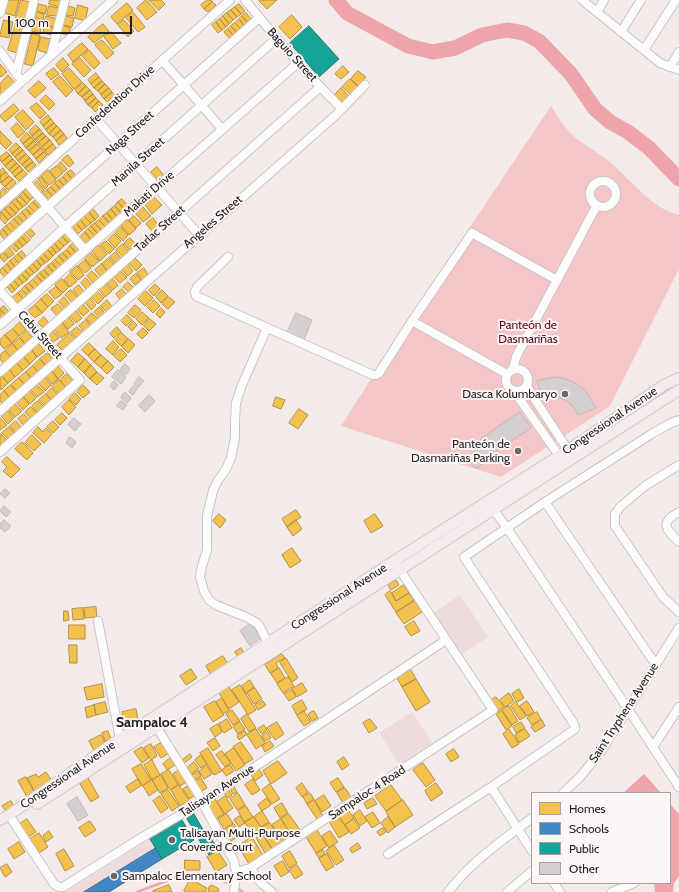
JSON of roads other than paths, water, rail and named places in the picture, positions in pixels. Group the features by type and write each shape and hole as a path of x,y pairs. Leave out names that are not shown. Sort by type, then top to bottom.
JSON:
{"main road":[{"name":"Congressional Avenue","path":"7,819 397,565 664,385 679,378"},
{"name":"Congressional Avenue","path":"0,828 7,819 120,739 154,723 268,643 493,509 679,390"}],"street":[{"path":"0,13 4,0"},
{"path":"16,74 34,0"},
{"path":"50,56 64,0"},
{"path":"0,100 113,0"},
{"name":"Confederation Drive","path":"1,203 230,0"},
{"name":"Baguio Street","path":"245,0 320,87 341,108"},
{"path":"582,0 660,63 679,70"},
{"path":"597,12 604,0"},
{"path":"622,32 641,0"},
{"path":"644,50 676,0"},
{"name":"Naga Street","path":"0,249 259,18"},
{"name":"Manila Street","path":"0,287 277,38"},
{"path":"670,67 679,52"},
{"path":"0,53 22,81"},
{"path":"162,60 222,129"},
{"name":"Makati Drive","path":"0,326 298,62"},
{"name":"Angeles Street","path":"0,411 336,114 365,85"},
{"name":"Tarlac Street","path":"0,372 320,87"},
{"path":"96,120 199,235"},
{"path":"26,182 85,250"},
{"path":"568,461 559,455 506,381 516,357 597,205"},
{"path":"228,257 197,287 195,292 196,296 374,375 379,373 412,321 472,233 557,280"},
{"name":"Cebu Street","path":"0,291 80,380 0,452"},
{"path":"412,321 510,372"},
{"path":"268,328 236,403 234,421 235,438 231,458 226,470 217,482 213,491 207,516 207,550 200,577 204,591 210,600 216,605 246,617 256,623 260,627 268,643"},
{"path":"510,372 517,369 521,370 527,374 528,378 526,386 521,390 514,391"},
{"path":"526,386 568,450 568,461"},
{"path":"388,854 491,787 574,730 576,727 464,557 545,502 653,433 679,420"},
{"path":"543,434 553,428"},
{"path":"679,464 644,486 620,506 615,514 614,520 615,526 663,597 679,612"},
{"path":"545,502 656,665"},
{"path":"493,509 678,784"},
{"path":"679,512 667,521 666,526 668,531 679,542"},
{"name":"Sampaloc 4 Road","path":"236,874 250,868 493,710 397,565"},
{"path":"98,621 120,739"},
{"name":"Saint Tryphena Avenue","path":"564,792 580,777 602,750 679,628"},
{"name":"Talisayan Avenue","path":"7,819 54,884 59,887 63,887 202,802 446,640"},
{"path":"653,747 679,707"},
{"path":"154,723 199,795 234,861 236,874 234,892"},
{"path":"491,787 531,849"},
{"path":"448,892 471,866 490,849 531,819"},
{"path":"250,868 262,884 272,892"},
{"path":"507,892 531,872"},
{"path":"612,892 632,884"}],"waterway":[{"path":"336,0 347,13 408,46 433,52 455,48 482,35 507,30 524,33 539,41 571,74 595,109 610,122 628,132 649,148 679,179"},
{"path":"137,892 188,873 224,881 233,886"},
{"path":"237,888 243,892"}],"place":[{"name":"Dasca Kolumbaryo","path":"565,394"},
{"name":"Panteón de Dasmariñas Parking","path":"518,451"},
{"name":"Talisayan Multi-Purpose Covered Court","path":"172,840"},
{"name":"Sampaloc Elementary School","path":"114,876"}],"district":[{"name":"Sampaloc 4","path":"152,723"}],"park label":[{"name":"Panteón de Dasmariñas","path":"528,332"}]}
